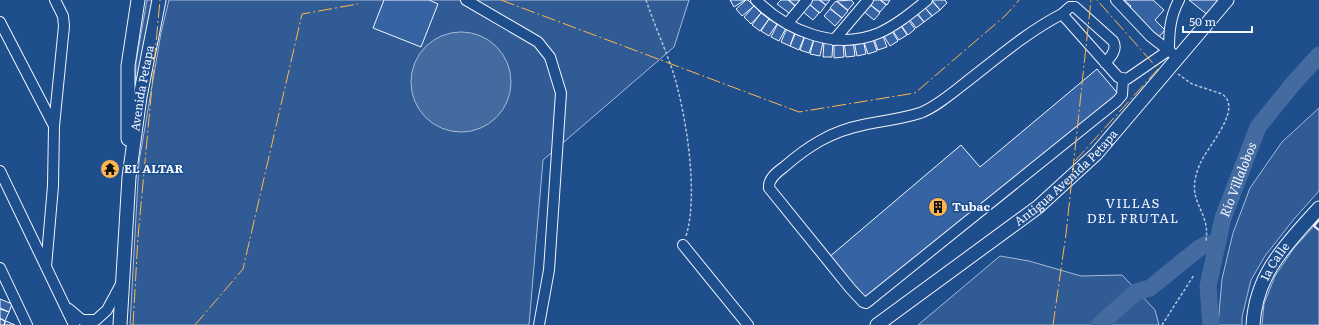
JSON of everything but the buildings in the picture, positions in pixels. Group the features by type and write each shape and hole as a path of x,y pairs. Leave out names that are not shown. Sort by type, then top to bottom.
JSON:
{"main road":[{"name":"Avenida Petapa","path":"120,325 129,177 128,66 138,0"},
{"name":"Avenida Petapa","path":"129,177 140,97 159,0"},
{"name":"Antigua Avenida Petapa","path":"877,325 1038,207 1096,154 1173,58 1227,0"},
{"name":"1a Calle","path":"1253,325 1256,298 1263,280 1290,240 1319,208"}],"street":[{"path":"46,267 53,186 54,126 64,21 55,0"},
{"path":"466,0 538,42 550,57 561,93 549,270 539,325"},
{"path":"756,0 787,24 806,32 834,40 861,38 878,33 894,25 927,0"},
{"path":"787,24 807,0"},
{"path":"834,40 868,0"},
{"path":"1116,0 1173,58"},
{"path":"1173,58 1169,27 1179,0"},
{"path":"1105,63 1113,54 1115,47 1113,41 1075,8 1070,7 1062,14 1030,33 953,92 921,112 895,120 841,130 820,139 797,155 770,181 769,188 863,302 867,302 1117,101 1122,95 1123,79"},
{"path":"1062,14 1118,77 1123,79 1173,58"},
{"path":"0,22 54,126"},
{"path":"0,171 74,325"},
{"path":"683,245 748,325"},
{"path":"1,272 27,325"},
{"path":"64,303 78,318 86,321 96,320 107,310 123,279"}],"path":[{"path":"646,0 673,73 689,152 690,223 683,245"},
{"path":"1173,58 1192,84 1222,94 1229,101 1229,110 1226,119 1202,158 1194,184 1196,202 1207,223 1206,241"},
{"path":"1162,325 1194,275"}],"shaded area":[{"path":"147,0 156,0 135,97 136,62"},
{"path":"169,0 689,0 674,47 543,160 529,325 130,325 139,162 161,33"},
{"path":"461,32 480,36 496,47 507,63 511,82 507,101 496,117 480,128 461,132 442,128 426,117 415,101 411,82 415,63 426,47 442,36"},
{"path":"1319,108 1319,191 1294,219 1265,256 1251,280 1242,317 1242,325 1218,325 1222,279 1233,233 1250,188 1282,142"},
{"path":"1314,226 1319,230 1319,325 1262,325 1264,304 1275,276 1294,248"},
{"path":"1000,256 1029,261 1081,276 1122,275 1155,310 1159,325 918,325"}],"waterway":[{"name":"Río Villalobos","path":"1211,325 1208,286 1223,218 1258,127 1292,85 1319,55"},
{"path":"1099,325 1136,292 1150,288 1198,249 1207,244 1217,244"}],"wall":[{"path":"1319,220 1314,226 1319,230"}],"power":[{"path":"133,325 138,237 160,0"},
{"path":"501,0 799,112 915,93 1006,15 1019,0"},
{"path":"1053,325 1066,234 1091,0"},
{"path":"1075,161 1158,69 1097,0"},
{"path":"195,325 243,269 302,14 358,4"}],"place":[{"name":"EL ALTAR","path":"110,169"},
{"name":"Tubac","path":"938,207"}],"district":[{"name":"VILLAS DEL FRUTAL","path":"1133,210"}]}
